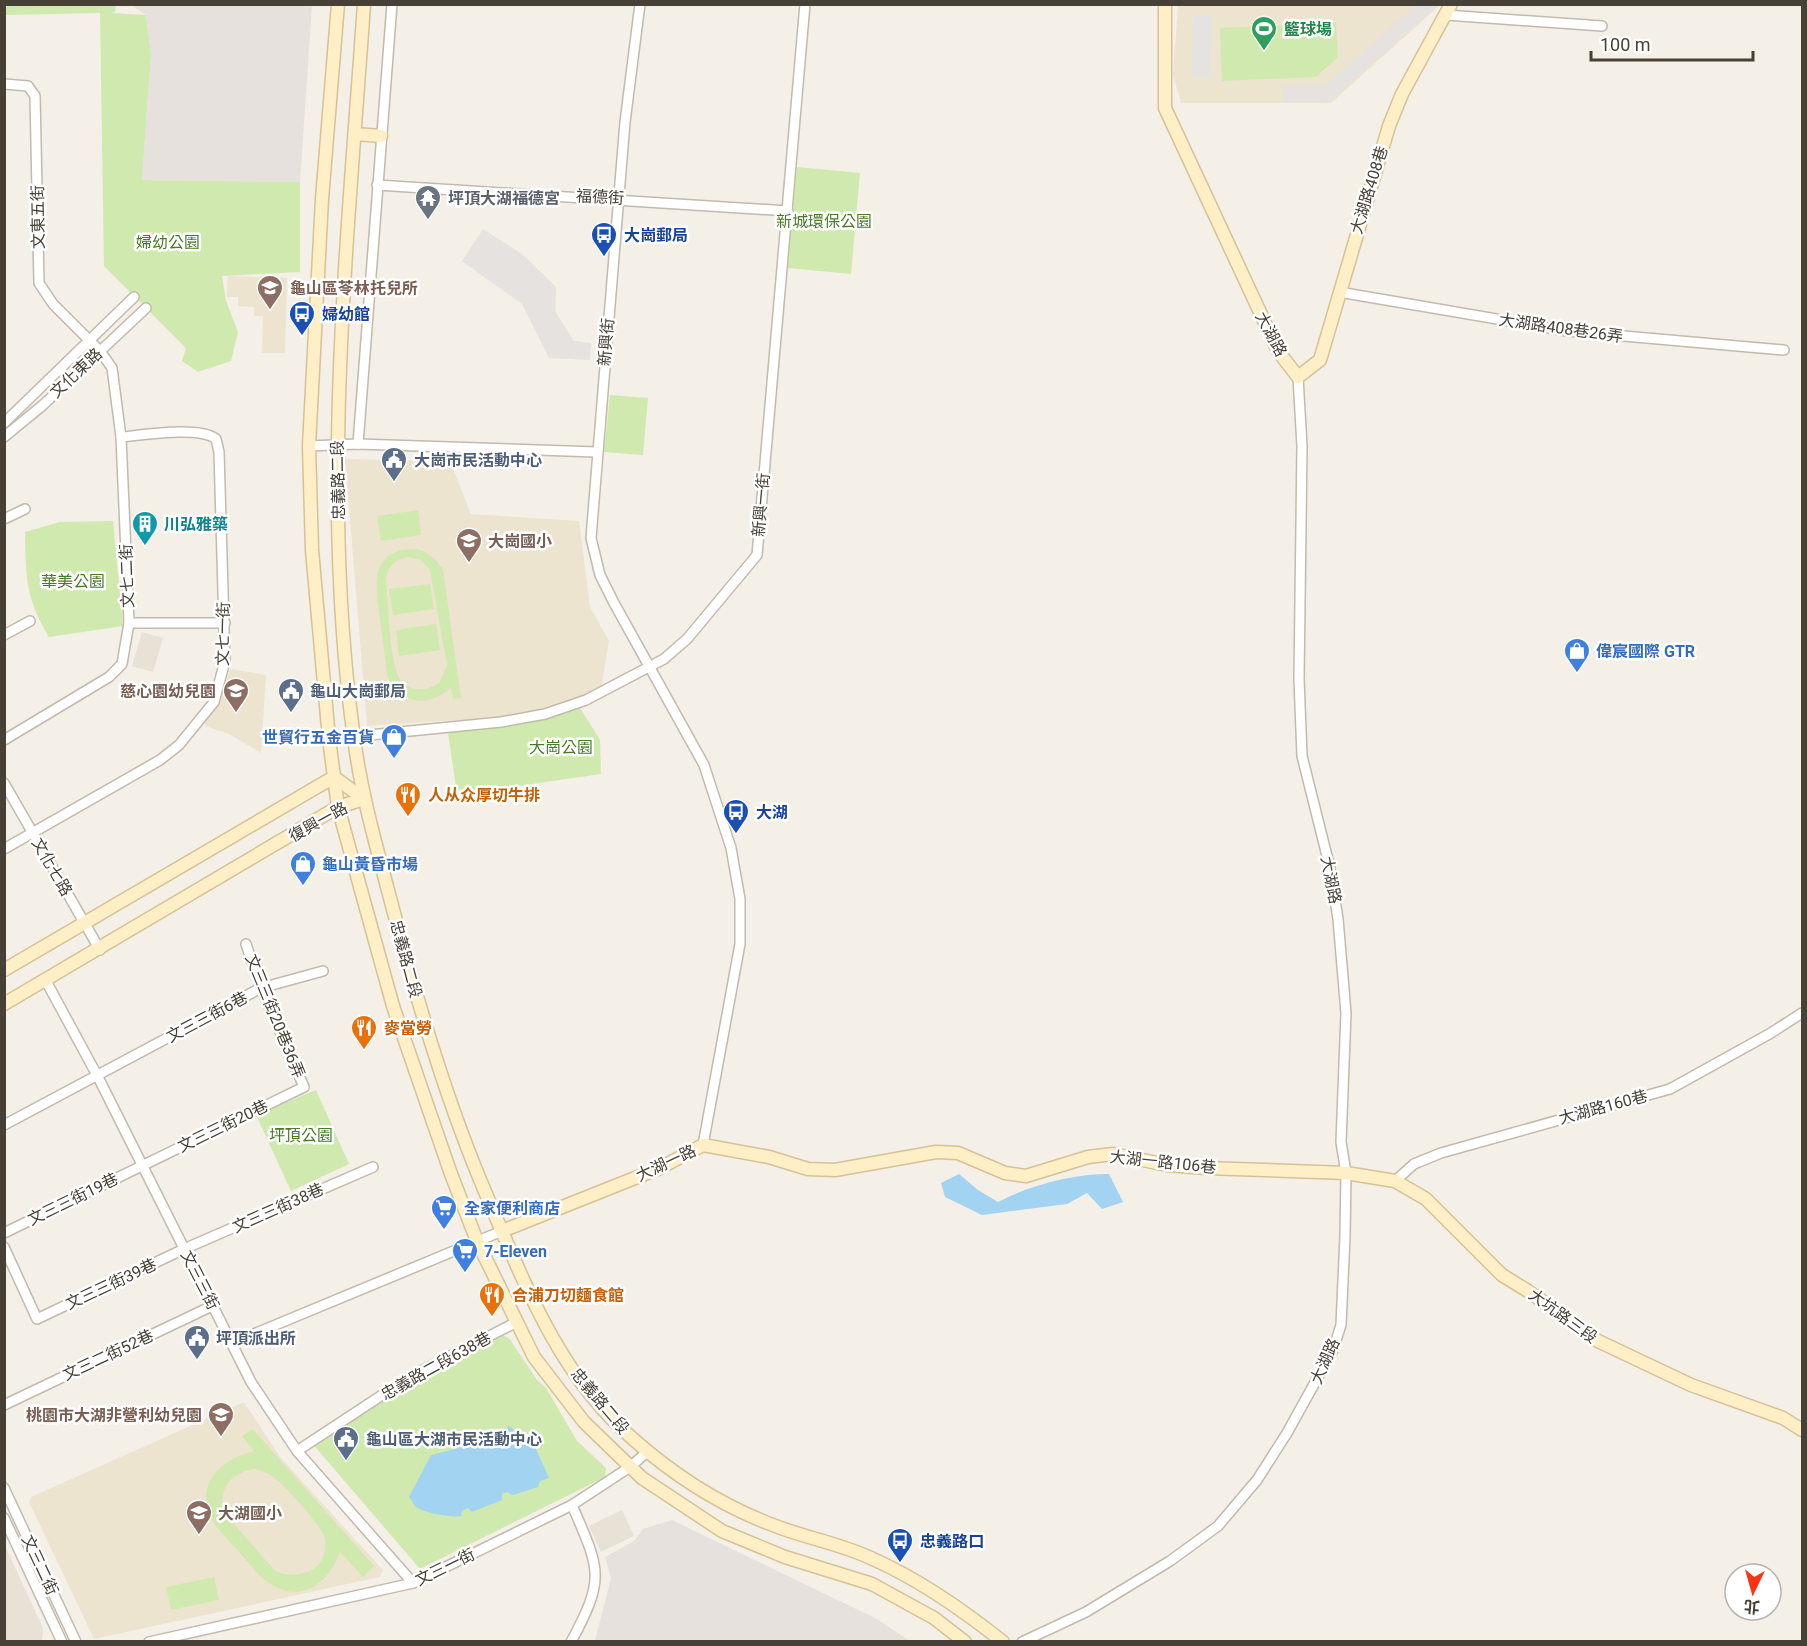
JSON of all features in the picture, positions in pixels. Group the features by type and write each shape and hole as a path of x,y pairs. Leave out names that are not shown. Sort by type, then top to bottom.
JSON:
{"street":[{"name":"忠義路二段","path":"338,4 322,199 309,446 312,550 329,739 338,807 393,1006 425,1103 477,1241 534,1357 584,1422 642,1478 722,1531 784,1557 872,1584 934,1618 965,1641"},
{"name":"忠義路二段","path":"364,4 336,445 344,637 354,736 364,799 414,992 469,1154 546,1331 580,1381 630,1437 694,1486 777,1527 869,1556 952,1603 1003,1641"},
{"path":"358,444 392,4"},
{"name":"新興街","path":"640,4 619,198 591,538 598,566 614,603 649,667"},
{"name":"新興一街","path":"329,739 501,722 545,714 586,700 664,659 687,639 757,555 806,4"},
{"name":"大湖路","path":"1022,1641 1086,1612 1170,1561 1218,1526 1257,1480 1307,1401 1334,1350 1341,1325 1346,1173 1341,1142 1346,1013 1338,919 1330,868 1302,756 1299,680 1302,446 1298,377 1278,351 1165,108 1165,4"},
{"path":"1449,10 1602,26"},
{"name":"大湖路408巷","path":"1298,377 1320,360 1389,126 1402,94 1449,10"},
{"name":"文東五街","path":"4,84 28,86 35,96 39,283 53,304 100,351"},
{"path":"355,134 381,136"},
{"name":"福德街","path":"377,185 619,198 788,211"},
{"name":"大湖路408巷26弄","path":"1339,292 1567,332 1784,351"},
{"name":"文化東路","path":"4,423 134,297"},
{"name":"文化東路","path":"4,436 146,308"},
{"name":"文七二街","path":"4,740 109,677 122,664 129,623 121,437 112,368 100,351"},
{"name":"文七一街","path":"4,849 160,760 179,745 214,702 225,661 219,453 216,438 209,433 195,432 121,437"},
{"path":"309,446 358,444 597,452"},
{"path":"4,519 25,509"},
{"path":"4,635 30,621"},
{"path":"129,623 225,623"},
{"name":"大湖一路","path":"231,1343 660,1168 704,1146 740,944 740,899 731,848 704,765 649,667"},
{"name":"復興一路","path":"4,970 334,777 364,799"},
{"name":"文化七路","path":"4,783 100,950"},
{"name":"復興一路","path":"4,1004 100,950 338,807 364,799"},
{"name":"文三三街20巷36弄","path":"246,944 261,988 304,1087"},
{"name":"文三三街6巷","path":"4,1125 98,1077 261,988 323,971"},
{"name":"文三三街","path":"46,981 98,1077 251,1382 297,1451 413,1583"},
{"name":"大湖路160巷","path":"1395,1181 1414,1164 1441,1153 1670,1089 1771,1033 1803,1012"},
{"name":"文三三街20巷","path":"142,1166 304,1087"},
{"name":"大湖一路106巷","path":"704,1146 769,1157 808,1169 835,1170 936,1152 958,1153 1005,1173 1026,1176 1089,1156 1113,1154 1167,1165 1346,1173"},
{"name":"文三三街19巷","path":"4,1233 142,1166"},
{"name":"文三三街38巷","path":"184,1249 373,1167"},
{"name":"大坑路三段","path":"1346,1173 1395,1181 1426,1199 1502,1275 1598,1341 1674,1378 1783,1419 1803,1430"},
{"name":"文三三街39巷","path":"4,1247 37,1319 184,1249"},
{"name":"文三二街52巷","path":"4,1405 212,1306"},
{"name":"忠義路二段638巷","path":"297,1451 411,1376 517,1322"},
{"name":"文三一街","path":"149,1641 413,1583 572,1505 630,1467 648,1451"},
{"name":"文三二街","path":"4,1488 76,1641"},
{"path":"571,1641 587,1611 597,1580 596,1562 572,1505"},
{"name":"文三二街","path":"4,1518 62,1641"}],"shaded area":[{"path":"131,5 312,5 300,182 142,180 151,55 146,15"},
{"path":"1178,5 1440,5 1331,103 1181,103 1173,75"},
{"path":"1416,5 1438,5 1330,101 1283,102 1282,86 1327,84"},
{"path":"1193,15 1211,15 1210,77 1192,77"},
{"path":"483,229 522,254 556,287 555,311 574,341 591,343 590,360 549,358 522,304 462,261"},
{"name":"龜山區苓林托兒所","path":"228,276 287,278 285,353 262,353 263,316 254,316 254,307 238,306 238,297 227,297"},
{"name":"大崗國小","path":"345,459 450,461 471,514 579,521 590,607 609,641 601,689 585,698 532,715 367,726"},
{"path":"142,632 163,638 153,672 132,666"},
{"name":"慈心園幼兒園","path":"230,669 266,675 261,753 229,734 208,727 203,722 222,696"},
{"name":"大湖國小","path":"244,1402 280,1457 383,1570 380,1577 94,1639 29,1502 31,1497"},
{"path":"622,1510 634,1536 601,1552 589,1526"},
{"path":"672,1520 877,1619 910,1641 595,1641 611,1578 605,1557 634,1541 643,1529"},
{"path":"4,1544 43,1628 42,1641 5,1641"}],"green space":[{"name":"婦幼公園","path":"4,5 116,5 115,12 111,13 146,15 151,55 142,180 300,182 300,272 222,276 226,301 238,332 231,361 198,372 182,361 186,348 104,266 100,13 5,15"},
{"path":"1336,23 1338,57 1316,77 1222,81 1220,28"},
{"name":"新城環保公園","path":"797,167 860,173 851,274 788,268"},
{"path":"610,395 648,398 643,455 604,452"},
{"path":"418,510 421,535 381,541 377,516"},
{"name":"華美公園","path":"113,521 123,626 49,637 35,610 28,586 25,532 60,522"},
{"path":"416,549 425,552 443,569 461,698 453,699 451,687 434,698 424,701 415,700 399,692 387,675 378,606 378,571 382,562 390,555","holes":["408,557 421,560 430,570 447,665 440,682 435,686 416,689 410,688 400,680 394,663 386,583 389,569 398,560"]},
{"path":"430,584 434,609 393,615 389,589"},
{"path":"436,624 440,650 399,656 396,630"},
{"name":"大崗公園","path":"579,706 600,740 601,774 457,795 448,732 545,718"},
{"name":"坪頂公園","path":"316,1090 349,1164 291,1191 256,1115"},
{"path":"502,1335 509,1338 537,1380 546,1388 577,1441 606,1468 605,1477 420,1569 311,1442 448,1357"},
{"path":"253,1429 374,1566 363,1577 340,1552 329,1573 312,1587 292,1592 281,1589 261,1577 223,1534 209,1513 206,1501 207,1490 210,1480 224,1465 243,1454 254,1451 242,1436","holes":["255,1469 278,1480 310,1515 322,1533 325,1539 323,1558 310,1570 293,1575 275,1571 223,1511 223,1495 228,1482 239,1474"]},
{"path":"214,1577 219,1600 171,1610 166,1587"}],"water":[{"path":"959,1174 978,1190 998,1202 1024,1190 1052,1182 1081,1176 1109,1174 1123,1202 1102,1209 1087,1193 1067,1204 982,1215 945,1197 941,1183"},
{"path":"509,1426 525,1439 532,1440 549,1478 540,1481 538,1487 513,1495 507,1492 502,1494 502,1500 472,1512 468,1508 462,1511 461,1516 433,1513 415,1506 409,1497 431,1455 483,1439"}],"place":[{"name":"籃球場","path":"1264,52"},
{"name":"坪頂大湖福德宮","path":"428,221"},
{"name":"大崗郵局","path":"604,258"},
{"name":"龜山區苓林托兒所","path":"270,311"},
{"name":"婦幼館","path":"302,337"},
{"name":"大崗市民活動中心","path":"394,483"},
{"name":"川弘雅築","path":"145,547"},
{"name":"大崗國小","path":"469,564"},
{"name":"偉宸國際 GTR","path":"1577,674"},
{"name":"慈心園幼兒園","path":"236,714"},
{"name":"龜山大崗郵局","path":"291,714"},
{"name":"世貿行五金百貨","path":"394,760"},
{"name":"人从众厚切牛排","path":"408,818"},
{"name":"大湖","path":"736,835"},
{"name":"龜山黃昏市場","path":"303,887"},
{"name":"麥當勞","path":"364,1051"},
{"name":"全家便利商店","path":"444,1231"},
{"name":"7-Eleven","path":"465,1274"},
{"name":"合浦刀切麵食館","path":"492,1318"},
{"name":"坪頂派出所","path":"197,1361"},
{"name":"桃園市大湖非營利幼兒園","path":"221,1438"},
{"name":"龜山區大湖市民活動中心","path":"346,1462"},
{"name":"大湖國小","path":"199,1536"},
{"name":"忠義路口","path":"900,1564"}]}
